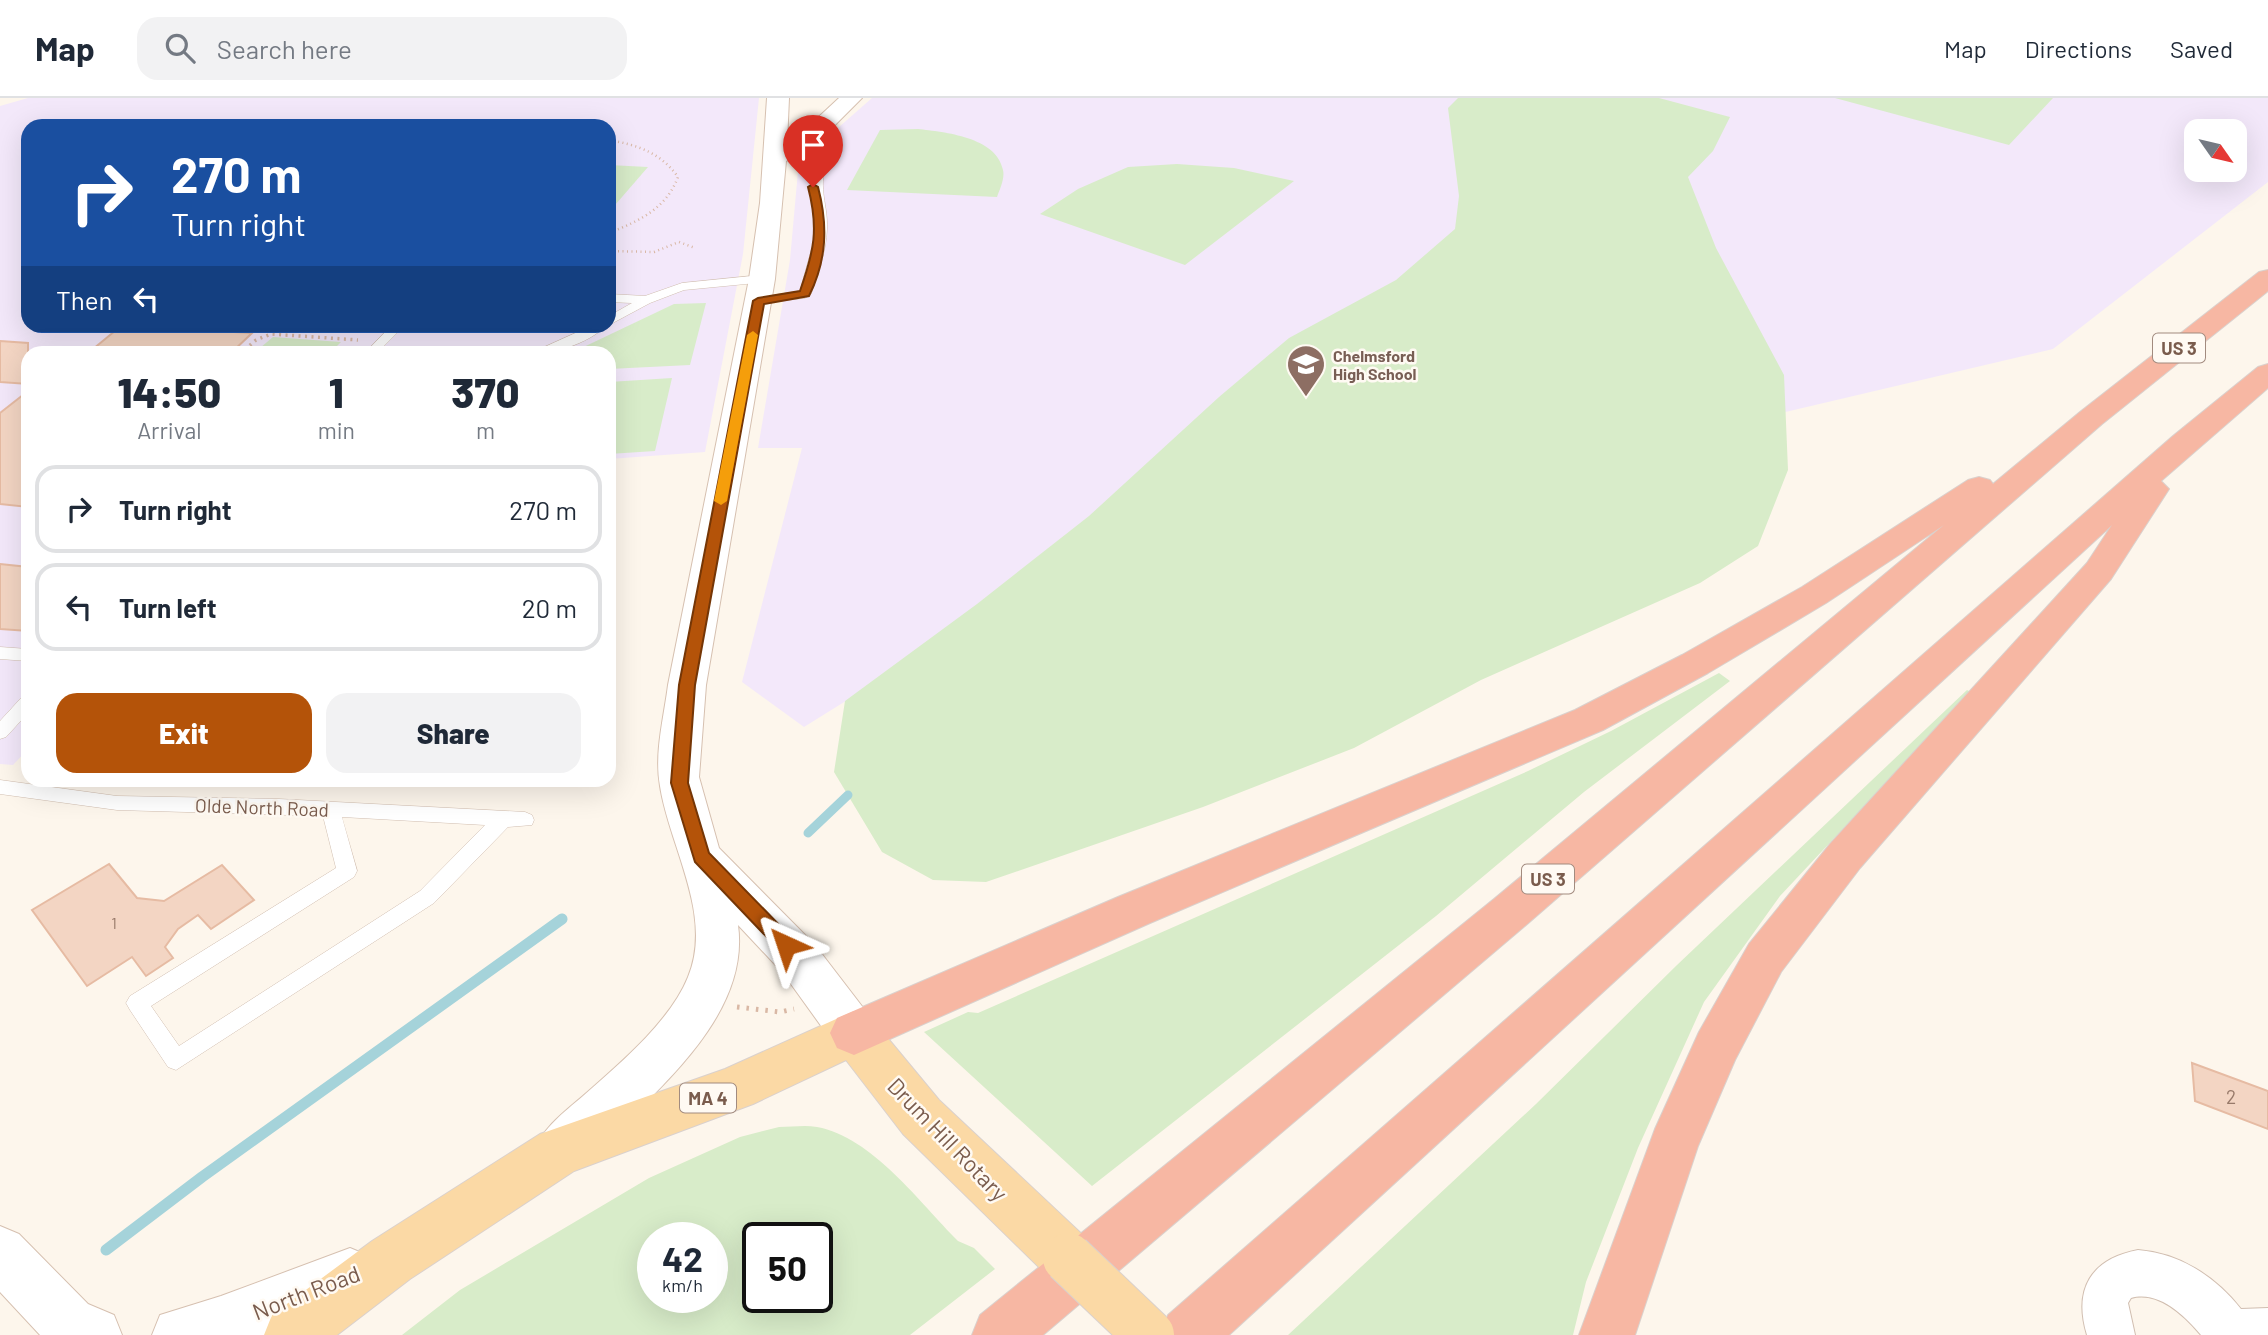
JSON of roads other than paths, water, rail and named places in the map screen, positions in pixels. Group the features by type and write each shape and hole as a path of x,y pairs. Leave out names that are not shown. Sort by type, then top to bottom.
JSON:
{"highway":[{"name":"US 3","path":"1000,1335 1510,912 2091,418 2268,278"},
{"path":"1188,1335 2184,443 2268,373"},
{"path":"854,1032 1134,910 1589,720 1696,664 1814,595 1927,519 2091,418"},
{"path":"1607,1335 1673,1146 1716,1048 1765,958 1845,856 2099,571 2184,443"}],"main road":[{"path":"558,1152 677,1034 709,981 717,955 715,911 680,783 682,732 687,685 760,290 776,157 779,98"},
{"path":"776,157 804,143 851,98"},
{"path":"701,857 799,959 854,1032"},
{"name":"MA 4","path":"391,1260 558,1152 736,1088 854,1032"},
{"name":"Drum Hill Rotary","path":"854,1032 883,1073 921,1117 1149,1335"},
{"path":"0,1253 68,1324 94,1335"},
{"path":"292,1335 391,1260"},
{"name":"North Road","path":"180,1335 221,1324 391,1260"}],"street":[{"path":"2111,1335 2105,1319 2105,1295 2117,1279 2139,1273 2167,1279 2196,1296 2220,1320 2242,1334"}],"lane":[{"path":"616,317 646,300 682,287 805,294 819,251 821,217 813,187 821,164"},
{"path":"616,298 646,300"},
{"path":"375,346 390,333"},
{"path":"557,346 586,333"},
{"path":"0,653 21,654"},
{"path":"0,732 21,710"},
{"name":"Olde North Road","path":"0,787 117,803 331,809 525,820"},
{"path":"331,809 347,871 137,1003 176,1060 427,897 503,819"}],"waterway":[{"path":"808,833 848,795"},
{"path":"106,1250 202,1177 562,919"}],"place":[{"name":"Chelmsford High School","path":"1306,398"}]}
